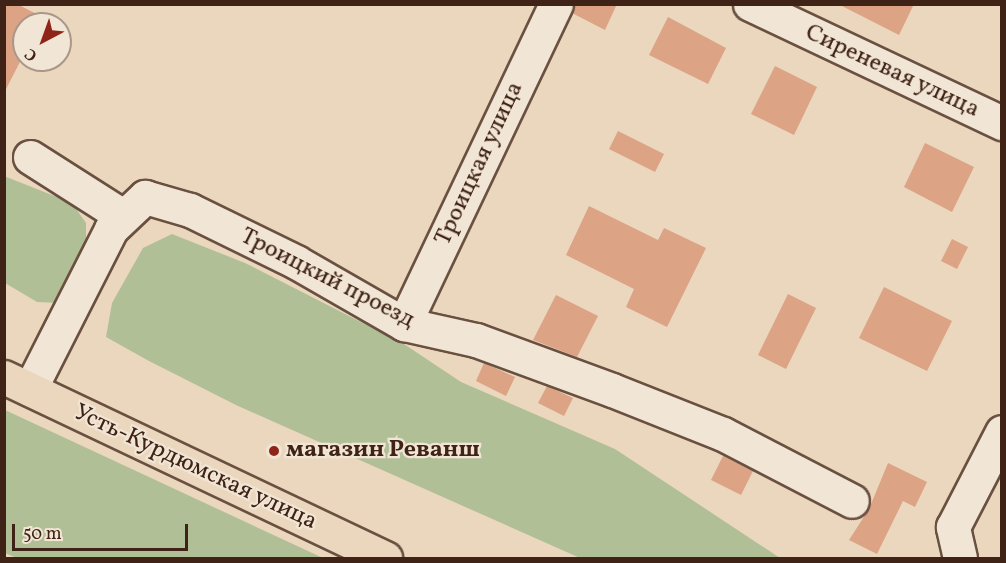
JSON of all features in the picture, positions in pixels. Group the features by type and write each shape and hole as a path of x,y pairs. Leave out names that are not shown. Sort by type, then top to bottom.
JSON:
{"main road":[{"name":"Усть-Курдюмская улица","path":"17,383 386,558"}],"street":[{"name":"Троицкая улица","path":"404,324 556,4"},
{"name":"Сиреневая улица","path":"750,4 1002,123"},
{"path":"30,157 121,215"},
{"name":"Троицкий проезд","path":"17,383 121,215 144,196 190,210 296,262 404,324 476,340 723,434 852,501"},
{"path":"960,558 953,527 1002,432"}],"green space":[{"path":"4,176 72,203 86,223 86,245 59,303 37,302 5,283"},
{"path":"172,234 245,263 404,344 461,382 615,449 780,558 580,558 236,405 149,361 106,337 112,303 143,248"},
{"path":"5,410 323,558 17,558 5,553"}],"building":[{"path":"4,4 17,4 33,12 12,12 12,72 15,72 4,93"},
{"path":"574,4 617,4 605,30 572,13"},
{"path":"838,4 914,4 899,35"},
{"path":"668,17 726,48 708,84 649,55"},
{"path":"775,66 817,87 794,135 751,114"},
{"path":"618,131 664,154 655,172 609,149"},
{"path":"925,143 974,167 952,212 904,187"},
{"path":"589,206 658,240 664,228 706,248 667,327 626,307 634,289 566,255"},
{"path":"952,239 968,247 957,269 941,261"},
{"path":"884,287 952,321 927,371 859,338"},
{"path":"788,294 816,308 786,369 758,355"},
{"path":"556,295 598,316 577,357 533,340"},
{"path":"484,363 515,377 506,396 476,381"},
{"path":"547,386 573,398 564,416 538,403"},
{"path":"723,456 753,471 741,495 711,480"},
{"path":"888,463 927,482 915,507 903,501 877,554 849,540 869,509"}],"place":[{"name":"магазин Реванш","path":"274,451"}]}
